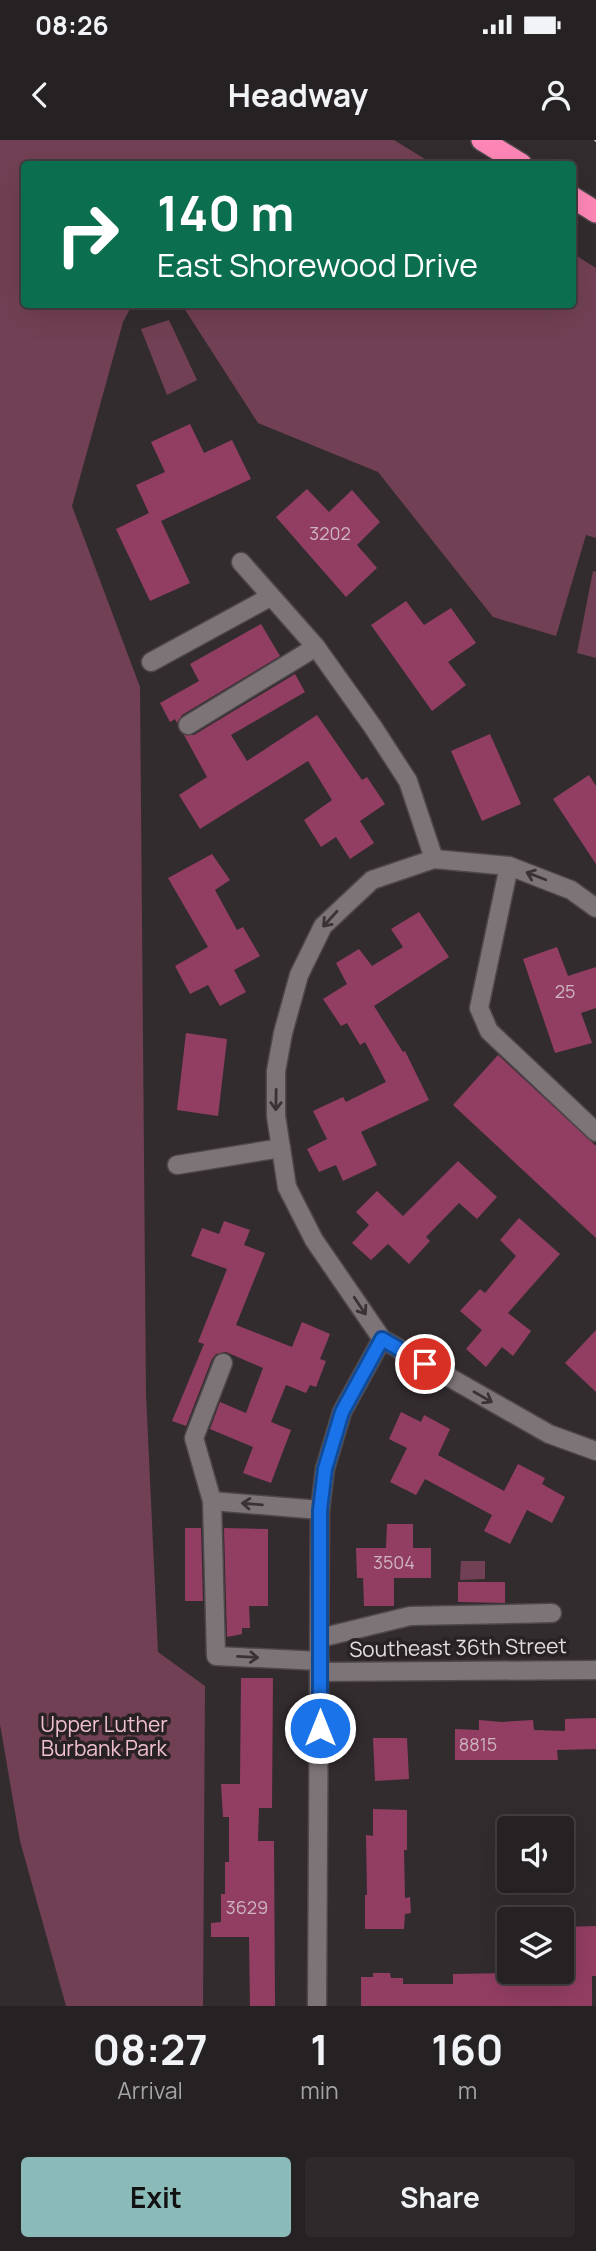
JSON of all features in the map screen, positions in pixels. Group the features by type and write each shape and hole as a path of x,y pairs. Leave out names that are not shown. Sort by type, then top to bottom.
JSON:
{"highway":[{"path":"482,140 516,161"},
{"path":"576,200 596,212"}],"street":[{"path":"241,562 316,647 408,780 434,859"},
{"path":"151,662 270,597"},
{"path":"187,725 316,647"},
{"path":"596,908 571,890 509,866 434,859 372,880 323,926 299,975 276,1070 275,1116 287,1187 314,1240 382,1339 549,1434 596,1451"},
{"path":"509,866 480,1008 481,1017 489,1031 596,1132"},
{"path":"177,1166 281,1148"},
{"path":"317,2006 320,1510 325,1469 342,1412 382,1339"},
{"path":"223,1363 194,1438 212,1501 320,1510"},
{"name":"Southeast 36th Street","path":"212,1501 215,1656 320,1667 596,1670"},
{"path":"320,1638 410,1616 552,1613"}],"green space":[{"name":"Upper Luther Burbank Park","path":"0,140 394,140 428,161 21,161 21,308 130,308 123,322 72,506 140,687 146,1394 158,1652 205,1686 203,2006 66,2006 20,1841 0,1724"},
{"path":"576,256 596,268 596,538 586,535 556,636 493,617 378,472 258,423 184,308 576,308"},
{"path":"169,320 197,380 167,395 141,329"},
{"path":"593,571 596,572 596,658 577,653"},
{"path":"461,1561 485,1561 485,1579 460,1580"}],"building":[{"path":"190,424 204,453 232,440 251,479 161,521 190,583 150,601 116,529 149,513 136,485 165,472 151,442"},
{"path":"307,489 329,512 352,490 380,522 357,545 377,568 346,597 276,517"},
{"path":"406,601 424,625 451,608 476,643 448,662 466,685 432,711 371,625"},
{"path":"261,624 280,656 182,715 177,723 175,719 170,722 160,703 199,681 190,664"},
{"path":"295,674 305,692 231,735 247,761 317,715 362,780 367,777 385,804 360,821 374,843 350,859 336,837 321,847 304,820 332,800 308,761 200,829 179,795 207,777 184,735 194,735"},
{"path":"490,734 521,804 482,821 451,751"},
{"path":"589,775 596,786 596,864 553,799"},
{"path":"212,854 230,880 215,890 237,930 243,927 260,956 234,970 246,992 220,1006 208,985 190,994 175,966 208,947 168,878"},
{"path":"419,912 449,957 374,1006 403,1052 405,1051 429,1100 361,1132 377,1165 343,1181 336,1165 319,1172 307,1149 327,1139 313,1111 343,1097 346,1102 386,1082 365,1042 360,1045 347,1023 341,1026 323,999 347,984 336,963 359,949 372,966 403,947 391,929"},
{"path":"557,947 568,976 596,967 596,1008 581,1013 592,1043 555,1053 523,959"},
{"path":"186,1033 227,1039 218,1116 177,1110"},
{"path":"498,1055 596,1146 596,1238 453,1105"},
{"path":"458,1161 497,1197 477,1219 459,1203 426,1237 430,1241 409,1264 388,1244 371,1260 352,1243 369,1225 356,1212 377,1191 403,1216"},
{"path":"519,1218 560,1254 508,1313 531,1331 513,1356 502,1347 486,1367 466,1349 482,1330 460,1311 480,1289 485,1293 516,1256 500,1240"},
{"path":"224,1221 250,1230 244,1245 265,1253 236,1325 292,1347 302,1322 330,1334 320,1359 326,1361 316,1387 310,1385 306,1393 286,1385 271,1422 291,1430 271,1483 243,1473 253,1447 210,1429 220,1402 246,1413 263,1368 226,1352 216,1354 186,1426 172,1421 204,1344 198,1342 227,1269 191,1256 202,1228 219,1234"},
{"path":"596,1330 596,1392 565,1363"},
{"path":"401,1412 421,1422 424,1415 450,1429 438,1455 504,1491 518,1464 545,1478 542,1484 565,1497 552,1523 527,1510 510,1544 484,1531 492,1515 425,1479 416,1495 390,1482 407,1448 389,1439"},
{"path":"387,1524 413,1524 413,1548 431,1548 431,1578 394,1578 394,1606 364,1606 363,1578 357,1578 356,1548 386,1548"},
{"path":"185,1528 201,1528 203,1601 185,1601"},
{"path":"224,1528 268,1529 268,1606 249,1606 250,1628 242,1628 242,1634 227,1637"},
{"path":"458,1582 505,1582 505,1603 458,1602"},
{"path":"241,1678 273,1678 272,1808 259,1808 258,1841 274,1841 275,2006 250,2006 249,1937 211,1937 211,1923 221,1922 221,1894 225,1894 225,1862 229,1862 229,1817 223,1817 221,1784 240,1784"},
{"path":"596,1718 596,1749 557,1750 558,1760 455,1760 455,1729 479,1730 479,1720 533,1720 534,1730 565,1731 565,1719"},
{"path":"373,1738 407,1738 409,1779 375,1781"},
{"path":"373,1809 407,1810 405,1898 410,1897 411,1913 405,1914 404,1929 365,1929 366,1835 373,1836"},
{"path":"596,1926 596,1976 592,1976 592,2006 361,2006 361,1977 373,1977 373,1973 390,1973 391,1978 403,1978 403,1984 453,1984 453,1974 497,1973 497,1984 574,1984 574,1927"}],"route":[{"path":"320,1728 320,1510 325,1469 342,1412 382,1339 425,1364"}]}
